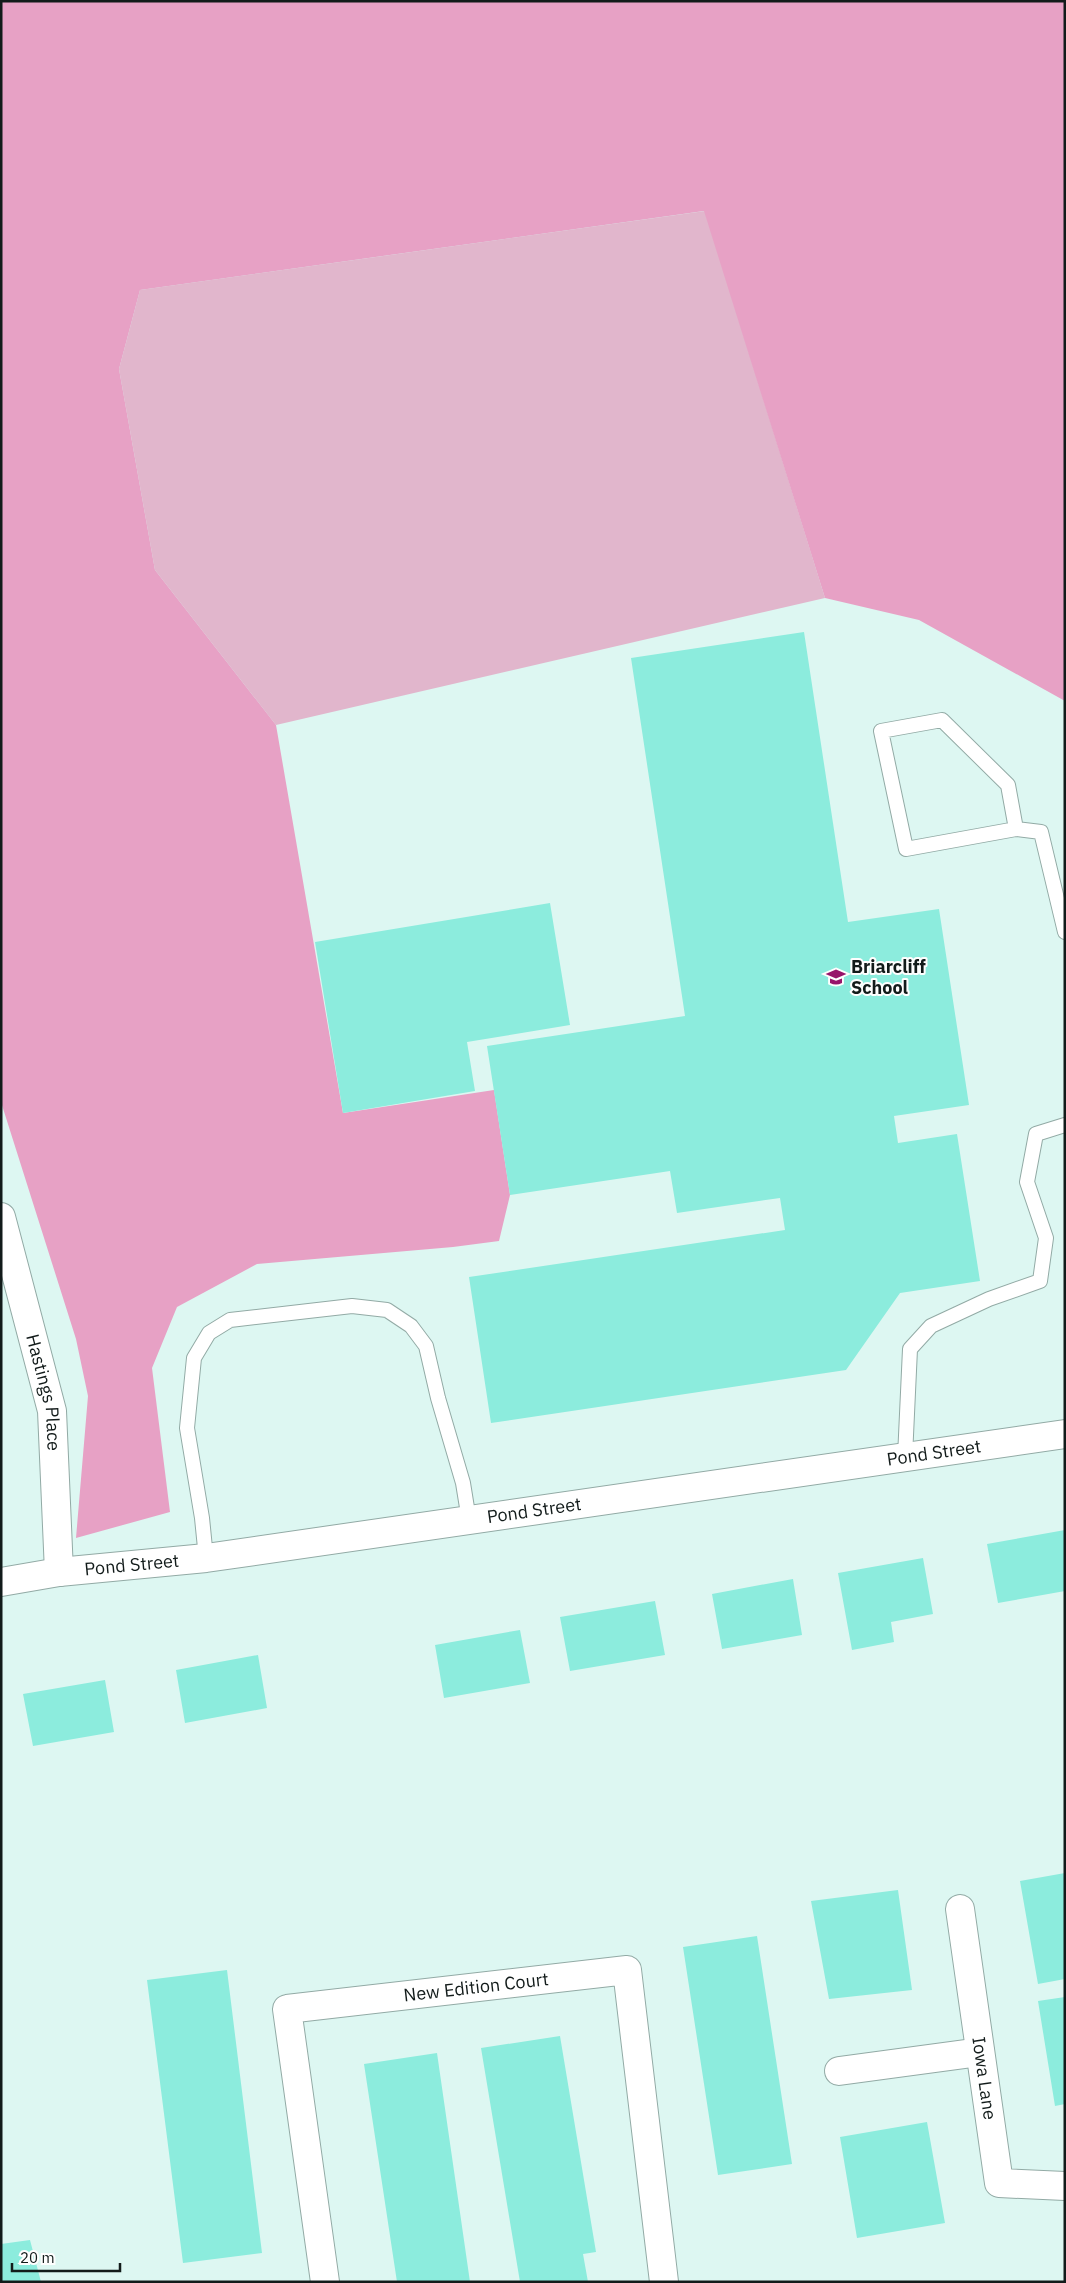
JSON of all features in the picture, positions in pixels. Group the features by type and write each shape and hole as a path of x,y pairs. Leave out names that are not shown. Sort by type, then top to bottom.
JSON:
{"street":[{"name":"Hastings Place","path":"1,1217 52,1410 59,1572"},
{"name":"Pond Street","path":"1,1582 59,1572 206,1558 1065,1434"},
{"name":"Iowa Lane","path":"960,1909 999,2183 1065,2186"},
{"name":"New Edition Court","path":"324,2282 287,2009 627,1970 664,2282"},
{"path":"839,2071 980,2052"}],"lane":[{"path":"1016,829 1008,784 942,720 881,731 906,849 1016,829 1041,832 1065,932"},
{"path":"905,1457 910,1349 931,1326 989,1299 1040,1281 1046,1238 1027,1182 1036,1134 1065,1125"},
{"path":"206,1558 202,1518 187,1428 194,1358 209,1333 230,1320 352,1306 387,1310 411,1326 426,1346 438,1398 463,1483 469,1520"}],"shaded area":[{"path":"1,1 1065,1 1065,701 919,620 825,598 704,211 140,290 119,369 155,570 276,725 343,1113 494,1090 510,1195 499,1241 453,1247 257,1264 177,1307 152,1368 170,1512 76,1538 88,1396 76,1339 1,1102"},
{"path":"705,211 825,598 276,725 155,570 119,369 140,290"}],"building":[{"path":"804,632 848,922 939,909 969,1105 894,1116 898,1143 957,1134 980,1281 900,1293 846,1370 491,1423 469,1277 785,1230 780,1198 677,1213 670,1171 510,1195 487,1046 685,1016 631,658"},
{"path":"550,903 570,1025 467,1042 475,1091 343,1113 315,942"},
{"path":"1065,1530 1065,1591 998,1603 987,1544"},
{"path":"923,1558 933,1614 891,1622 894,1642 852,1650 838,1573"},
{"path":"793,1579 802,1635 722,1649 712,1594"},
{"path":"655,1601 665,1655 570,1671 560,1617"},
{"path":"520,1630 530,1683 444,1698 435,1645"},
{"path":"258,1655 267,1708 185,1723 176,1670"},
{"path":"105,1680 114,1732 33,1746 23,1694"},
{"path":"1065,1873 1065,1979 1038,1984 1020,1881"},
{"path":"898,1890 912,1990 829,1999 811,1901"},
{"path":"757,1936 792,2164 718,2175 683,1947"},
{"path":"227,1970 262,2253 183,2263 147,1980"},
{"path":"1065,1997 1065,2104 1055,2106 1038,2001"},
{"path":"560,2036 596,2252 583,2254 588,2282 520,2282 481,2048"},
{"path":"437,2053 470,2282 397,2282 364,2064"},
{"path":"927,2122 945,2223 857,2238 840,2137"},
{"path":"30,2240 41,2282 1,2282 1,2244"}],"place":[{"name":"Briarcliff School","path":"836,977"}]}
